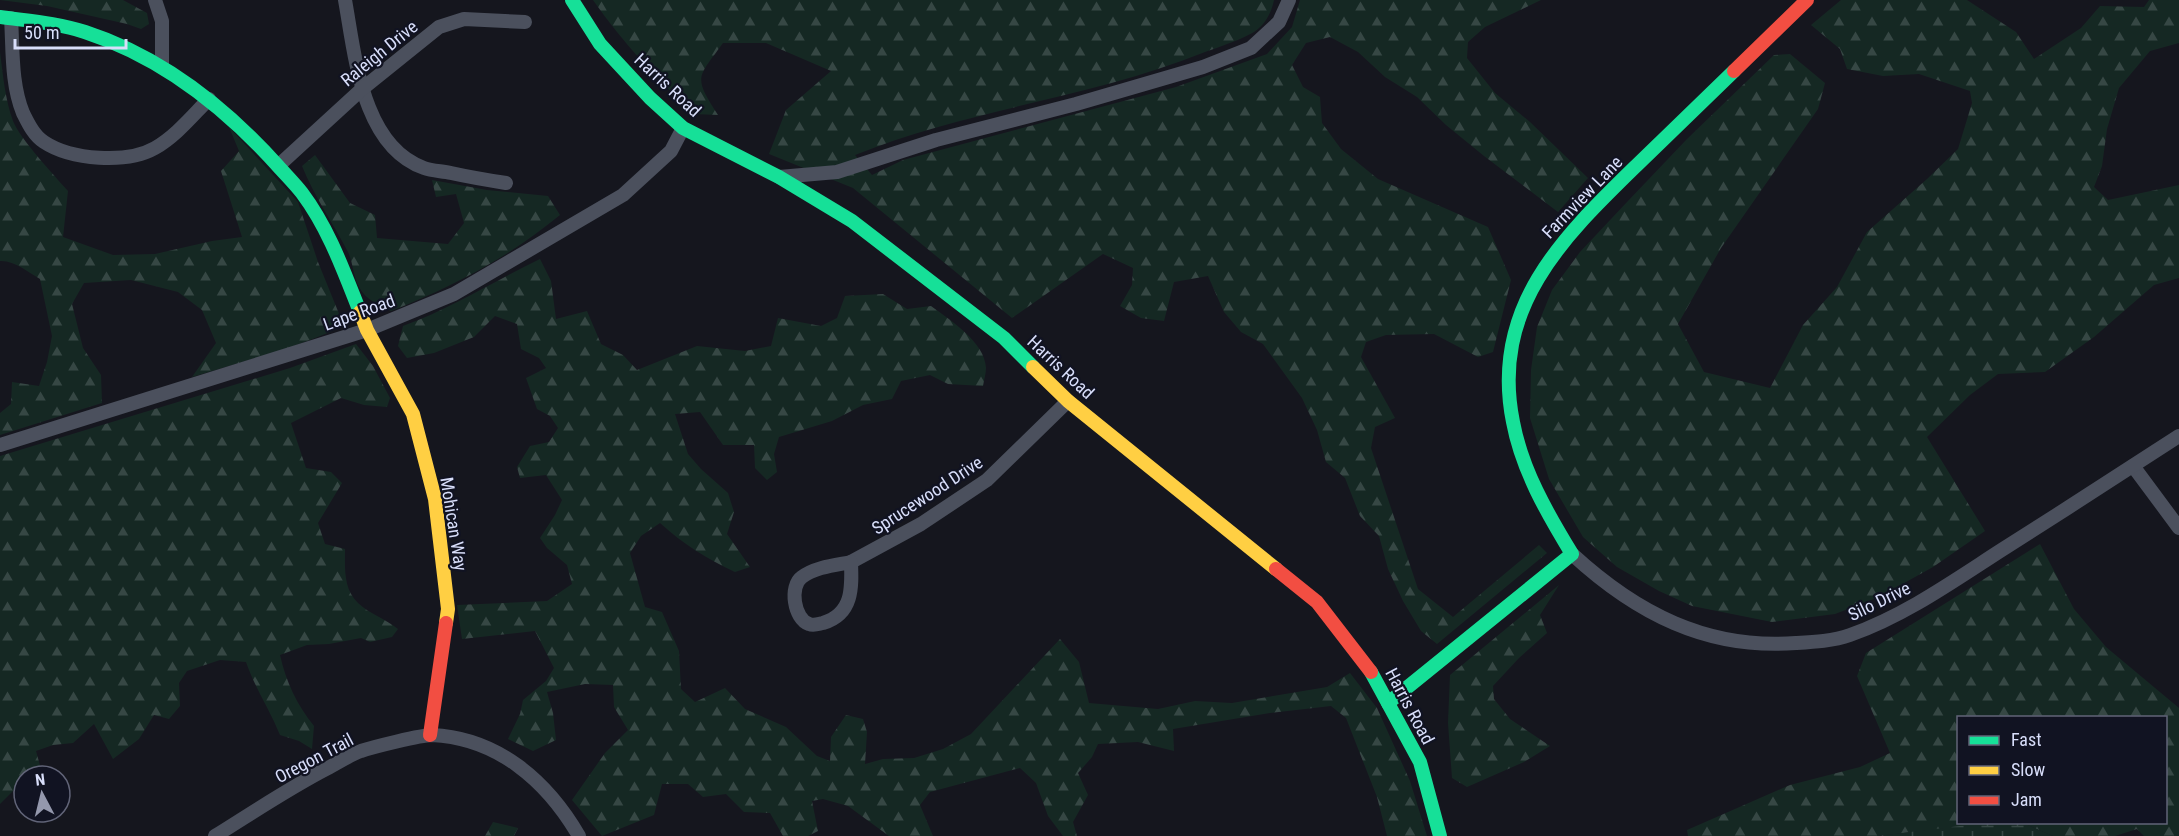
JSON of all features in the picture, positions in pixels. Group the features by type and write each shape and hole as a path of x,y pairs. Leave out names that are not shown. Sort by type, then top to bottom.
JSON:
{"street":[{"path":"155,0 162,21 162,66"},
{"path":"345,0 362,89 370,112 387,140 408,160 424,168 506,183"},
{"name":"Harris Road","path":"572,0 600,44 650,98 683,128 779,177 861,227 1004,338 1068,400 1317,602 1371,671 1420,762 1440,836"},
{"path":"779,177 837,172 936,140 1076,104 1203,67 1251,48 1279,22 1289,0"},
{"name":"Farmview Lane","path":"1572,554 1540,503 1519,453 1508,394 1508,371 1520,309 1545,264 1563,238 1807,0"},
{"path":"5,17 18,99 35,135 59,150 94,158 137,155 153,149 171,137 209,99"},
{"name":"Mohican Way","path":"5,17 47,22 85,32 142,55 162,66 209,99 254,139 303,194 336,251 368,330 413,414 435,499 448,609 430,735"},
{"name":"Raleigh Drive","path":"278,166 362,89 439,27 464,19 525,22"},
{"name":"Lape Road","path":"0,445 368,330 454,294 623,195 671,151 683,128"},
{"name":"Sprucewood Drive","path":"851,562 921,524 987,480 1068,400"},
{"name":"Silo Drive","path":"1572,554 1599,579 1624,597 1660,618 1694,631 1725,640 1756,644 1818,641 1847,636 1879,624 1932,595 2179,436"},
{"path":"2133,466 2179,528"},
{"path":"1388,703 1572,554"},
{"path":"851,562 852,589 848,602 839,614 831,620 815,625 802,620 794,599 795,586 801,577 851,562"},
{"name":"Oregon Trail","path":"215,836 310,778 360,751 430,735 466,740 493,750 531,774 566,812 579,836"}],"green space":[{"path":"0,0 123,0 147,13 149,24 141,29 47,6"},
{"path":"593,0 1274,0 1269,15 1259,28 1226,45 1119,81 941,126 855,155 872,175 903,160 1176,87 1267,54 1292,27 1300,0 1541,0 1485,27 1468,42 1467,58 1495,93 1530,122 1588,178 1558,212 1484,156 1446,125 1417,97 1385,77 1358,52 1330,37 1306,43 1292,65 1303,87 1320,97 1322,123 1341,149 1378,179 1488,227 1511,280 1493,352 1478,357 1434,334 1386,335 1366,342 1361,357 1395,418 1375,427 1371,448 1418,589 1453,617 1539,545 1547,553 1437,644 1421,631 1403,601 1388,569 1379,536 1360,516 1345,478 1326,462 1317,430 1302,398 1263,344 1241,332 1224,312 1208,276 1174,282 1164,321 1141,318 1120,306 1132,285 1133,268 1103,254 1012,318 853,188 769,154 786,110 831,71 766,43 723,43 703,71 701,78 705,92 718,115 694,114 641,60"},
{"path":"1841,0 1967,0 2016,32 2034,59 2081,28 2100,6 2144,7 2149,0 2179,0 2179,43 2150,51 2119,88 2107,129 2102,166 2094,187 2108,200 2179,185 2179,278 2154,285 2094,337 2045,372 1998,374 1970,395 1927,437 1985,531 1933,567 1879,597 1835,614 1772,622 1692,606 1659,591 1617,567 1583,537 1549,479 1530,418 1531,370 1537,327 1552,290 1580,252 1687,139 1774,55 1790,54 1825,83 1818,109 1721,248 1678,324 1704,372 1770,388 1803,325 1837,287 1867,232 1958,149 1972,103 1970,91 1919,74 1883,76 1847,69 1840,49 1811,25"},
{"path":"0,52 6,96 13,121 30,147 68,191 63,237 113,255 155,254 212,241 242,237 221,171 239,151 229,127 298,202 318,262 344,326 288,348 192,377 216,343 202,310 178,292 131,280 84,283 72,304 83,348 101,375 102,403 0,435 0,413 11,404 12,382 39,386 52,336 40,279 16,264 0,261"},
{"path":"315,155 350,203 375,215 377,238 448,244 464,223 456,194 436,197 432,180 487,190 548,196 560,215 521,244 480,270 391,311 369,299 359,287 348,252 302,166"},
{"path":"540,259 551,281 556,319 587,311 601,344 623,355 637,370 697,346 745,351 771,346 778,318 821,326 837,318 845,296 883,294 907,309 931,306 965,332 980,349 984,358 986,368 983,386 948,384 930,375 901,381 892,399 863,405 832,421 779,437 774,454 777,472 767,480 755,468 754,445 723,445 700,412 675,414 688,454 728,493 734,512 727,534 750,567 735,572 686,544 660,523 641,536 630,553 645,607 662,612 679,651 681,689 695,702 725,688 745,709 786,727 817,756 830,761 831,737 846,715 863,719 867,732 865,764 883,759 914,758 943,749 971,734 1060,639 1079,662 1089,703 1158,709 1195,701 1232,703 1327,687 1350,673 1377,708 1410,781 1427,836 1387,836 1377,797 1346,718 1331,706 1270,713 1173,729 1174,751 1138,742 1098,744 1092,757 1078,773 1088,795 1073,822 1077,836 1063,836 1048,816 1036,783 1020,768 930,792 920,805 933,836 889,836 848,806 823,799 812,801 818,831 808,836 783,836 770,813 744,812 726,794 703,797 688,784 662,784 654,815 602,836 572,800 605,753 628,730 614,707 613,685 585,684 547,692 553,713 556,740 533,751 508,739 520,714 523,700 546,681 554,668 535,631 462,639 457,605 547,601 572,584 567,565 547,548 540,538 562,500 546,475 520,478 517,467 530,446 549,442 558,428 550,416 537,409 526,378 546,368 539,358 521,349 517,324 495,316 474,337 434,353 407,358 398,346 403,326 456,303"},
{"path":"356,344 373,366 390,398 387,407 364,405 341,398 291,423 306,468 331,472 342,483 318,523 325,544 345,549 347,585 353,597 362,607 398,629 392,637 370,642 361,638 329,644 307,645 280,655 293,693 314,726 312,749 299,741 280,735 246,662 220,660 187,671 179,683 180,706 169,719 154,715 139,739 113,759 94,724 73,743 53,745 36,751 40,764 12,764 12,792 0,804 0,456 290,368"},
{"path":"2040,544 2074,609 2106,647 2179,708 2179,836 2144,836 2137,829 2115,836 2053,836 2025,824 2167,824 2167,716 1957,716 1957,824 1984,824 1877,836 1688,836 1687,830 1790,785 1860,767 1890,753 1857,676 1866,653"},
{"path":"1559,585 1540,615 1547,633 1493,686 1494,699 1510,719 1550,746 1524,762 1467,787 1452,778 1448,723 1450,675"},
{"path":"493,822 518,828 514,836 485,836"},
{"path":"1976,824 2025,824 2053,836 1877,836"}],"traffic: fast":[{"path":"572,0 600,44 650,98 683,128 779,177 852,221 1004,338 1033,367"},
{"path":"0,17 64,26 113,43 166,70 214,104 258,144 312,207 342,266 360,312"},
{"path":"1388,703 1572,554 1529,474 1513,422 1509,381 1512,344 1522,310 1538,278 1582,220 1734,71"},
{"path":"1371,672 1420,762 1440,836"}],"traffic: slow":[{"path":"360,312 367,330 413,414 435,499 448,609 446,623"},
{"path":"1033,367 1068,401 1276,569"}],"traffic: jam":[{"path":"1734,71 1807,0"},
{"path":"1276,569 1317,602 1371,672"},
{"path":"430,735 446,623"}]}
